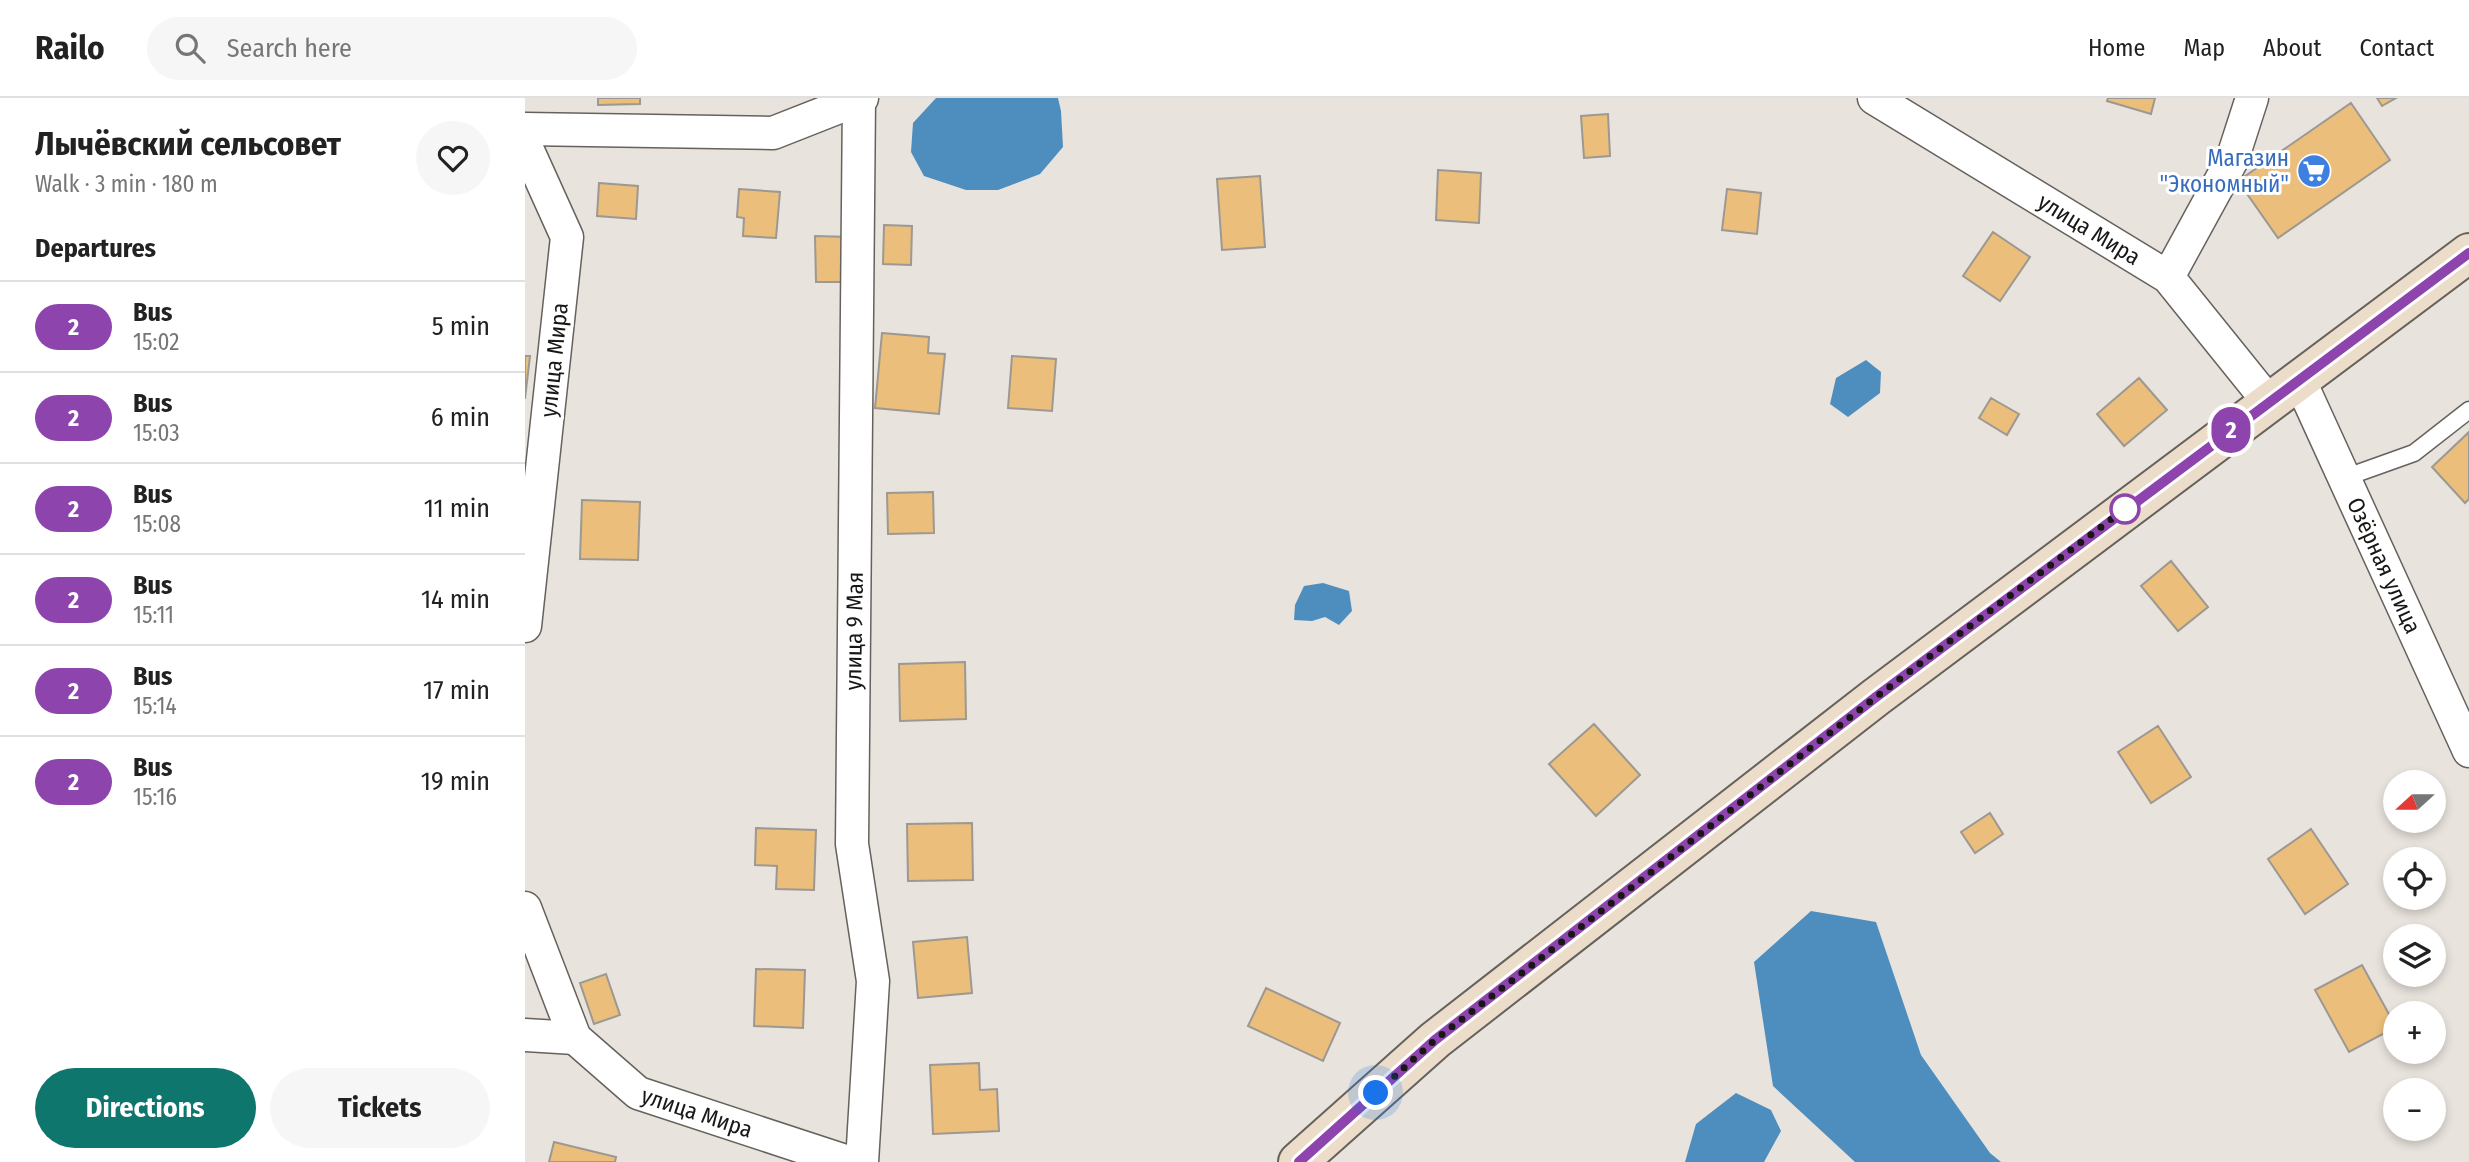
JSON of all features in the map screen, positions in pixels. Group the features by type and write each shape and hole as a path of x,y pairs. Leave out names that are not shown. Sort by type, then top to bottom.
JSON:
{"main road":[{"path":"1299,1162 1435,1040 1876,697 2469,253"}],"street":[{"name":"улица Мира","path":"1874,98 2168,277 2269,401"},
{"path":"2168,277 2232,160 2252,98"},
{"path":"525,129 773,133 860,99"},
{"name":"улица 9 Мая","path":"860,99 852,844 873,981 862,1162"},
{"name":"улица Мира","path":"525,144 567,237 525,626"},
{"name":"Озёрная улица","path":"2299,379 2469,751"},
{"name":"улица Мира","path":"525,908 575,1038 638,1094 848,1162"},
{"path":"525,1035 575,1038"}],"lane":[{"path":"2344,478 2414,453 2469,410"}],"water":[{"path":"936,98 1058,98 1063,147 1040,174 998,190 966,190 924,176 911,152 913,123"},
{"path":"1866,360 1881,372 1880,393 1848,417 1830,404 1836,378"},
{"path":"1323,583 1349,591 1352,611 1339,625 1325,617 1312,621 1294,620 1295,605 1304,586"},
{"path":"1811,911 1876,922 1921,1055 1990,1153 2001,1162 1855,1162 1773,1086 1754,962"},
{"path":"1736,1093 1771,1110 1781,1131 1764,1162 1685,1162 1696,1124"}],"building":[{"path":"598,98 640,98 640,104 598,105"},
{"path":"2108,98 2155,98 2151,114 2107,101"},
{"path":"2377,98 2396,98 2382,106"},
{"name":"Магазин \"Экономный\"","path":"2351,103 2390,160 2278,238 2238,181"},
{"path":"1608,114 1610,156 1584,158 1581,116"},
{"path":"1438,170 1481,173 1479,223 1436,220"},
{"path":"1260,176 1265,247 1222,250 1217,179"},
{"path":"599,183 638,186 636,219 597,216"},
{"path":"739,189 780,192 776,238 743,236 744,218 737,217"},
{"path":"1727,189 1761,193 1757,234 1722,230"},
{"path":"884,225 912,226 911,265 883,264"},
{"path":"1993,232 2030,257 2000,301 1963,276"},
{"path":"815,236 850,237 850,282 816,282"},
{"path":"882,333 929,337 928,353 945,354 939,414 875,408"},
{"path":"525,356 530,356 525,399"},
{"path":"1012,356 1056,359 1052,411 1008,408"},
{"path":"2139,378 2167,410 2124,446 2097,414"},
{"path":"1991,398 2019,414 2007,435 1979,418"},
{"path":"2469,432 2469,499 2465,503 2432,467"},
{"path":"933,492 934,533 888,534 887,493"},
{"path":"582,500 640,502 638,560 580,559"},
{"path":"2171,561 2208,607 2178,631 2141,586"},
{"path":"965,662 966,719 900,721 899,664"},
{"path":"1594,724 1640,775 1596,816 1549,764"},
{"path":"2158,726 2191,777 2151,803 2118,752"},
{"path":"1990,813 2003,834 1975,853 1961,832"},
{"path":"972,823 973,880 908,881 907,824"},
{"path":"756,828 816,830 814,890 776,889 777,866 755,865"},
{"path":"2311,829 2348,884 2305,914 2268,859"},
{"path":"967,937 972,993 918,998 913,942"},
{"path":"2362,965 2383,1003 2383,1034 2349,1052 2315,990"},
{"path":"756,969 805,970 803,1028 754,1026"},
{"path":"606,974 620,1015 594,1024 580,983"},
{"path":"1266,988 1340,1023 1323,1061 1248,1026"},
{"path":"979,1063 980,1090 997,1089 999,1131 933,1134 930,1065"},
{"path":"554,1142 616,1157 615,1162 549,1162"}],"bus line":[{"name":"2","path":"1299,1162 1435,1040 1876,697 2469,253"}],"place":[{"name":"Магазин \"Экономный\"","path":"2314,171"}],"route":[{"path":"1376,1093 1435,1040 1876,697 2125,509"}]}
